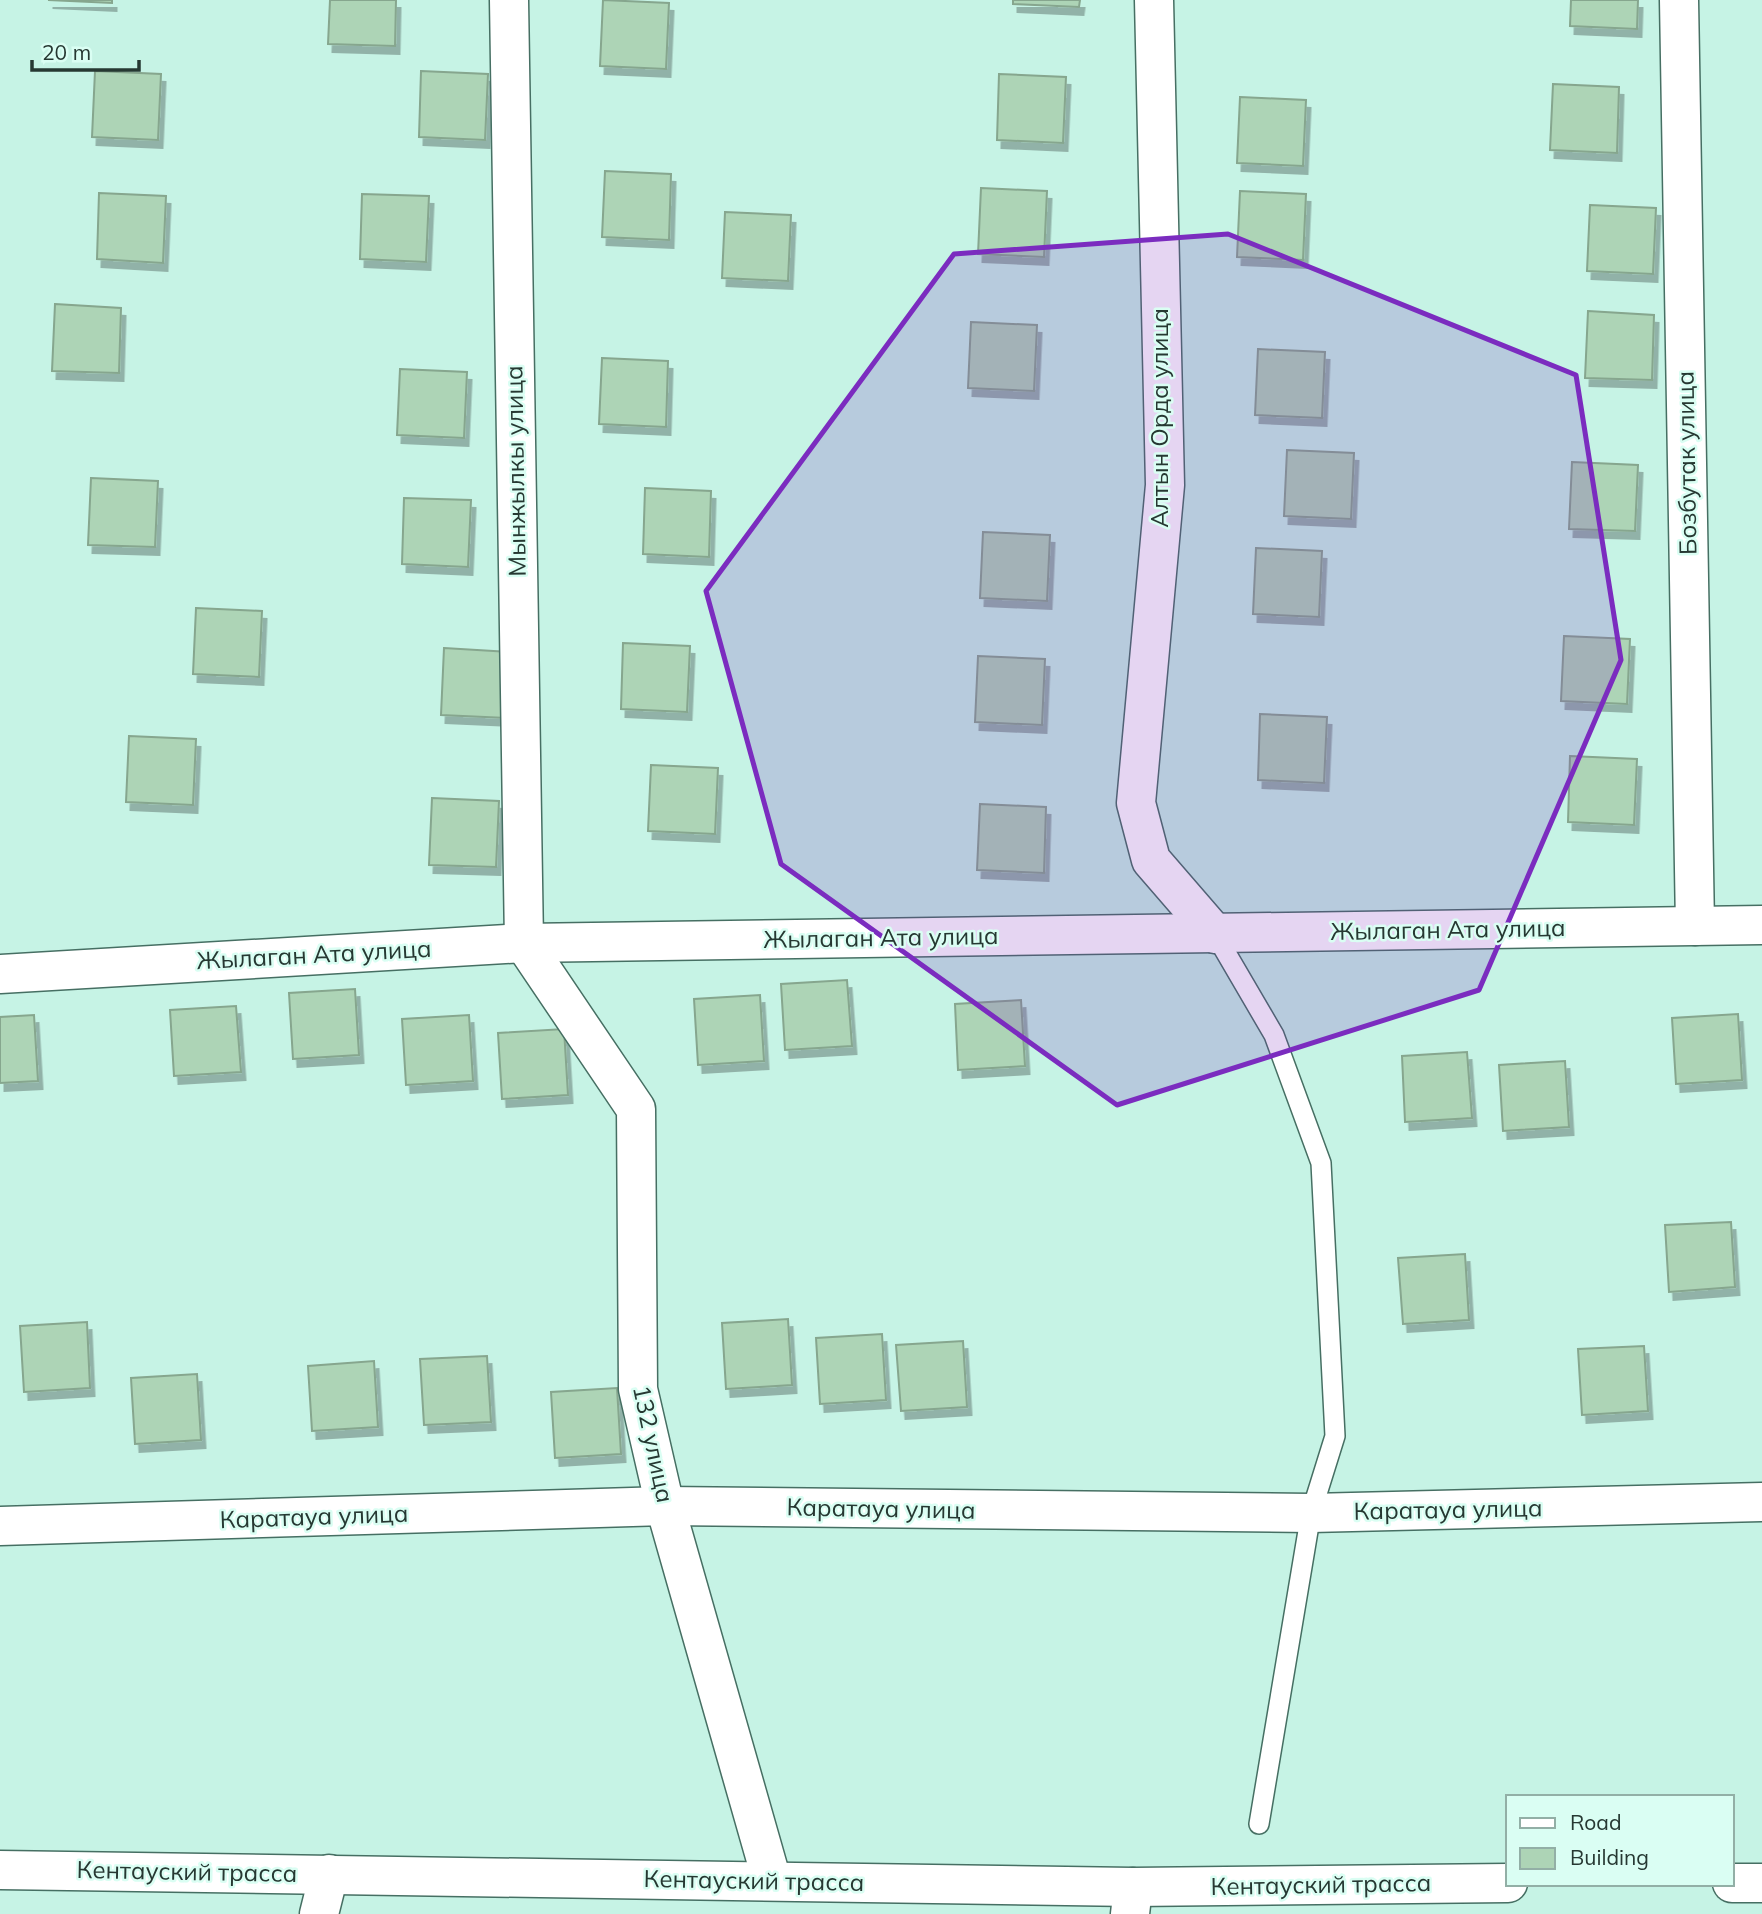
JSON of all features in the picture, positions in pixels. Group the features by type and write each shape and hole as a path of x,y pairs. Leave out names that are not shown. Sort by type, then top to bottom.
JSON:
{"street":[{"name":"Мынжылкы улица","path":"509,0 524,943"},
{"name":"Алтын Орда улица","path":"1154,0 1164,485 1136,803 1150,860 1215,934"},
{"name":"Бозбутак улица","path":"1679,0 1695,926"},
{"name":"Жылаган Ата улица","path":"0,974 524,943 1762,925"},
{"name":"132 улица","path":"524,943 636,1109 638,1389 665,1506 772,1881"},
{"name":"Каратауа улица","path":"0,1526 665,1506 1311,1513 1762,1502"},
{"name":"Кентауский трасса","path":"0,1870 772,1881 1131,1901 1506,1883"},
{"path":"319,1914 329,1874"},
{"path":"1734,1883 1762,1884"}],"lane":[{"path":"1215,934 1274,1035 1321,1163 1335,1436 1311,1513 1259,1824"}],"highlighted area":[{"path":"1228,234 1576,375 1621,660 1479,990 1117,1105 781,864 706,591 954,254"}],"building":[{"path":"48,0 112,0 112,3"},
{"path":"330,0 396,0 395,46 328,44"},
{"path":"603,0 669,3 666,69 600,66"},
{"path":"1013,0 1080,0 1079,7 1013,4"},
{"path":"1571,0 1638,0 1637,29 1570,26"},
{"path":"95,71 161,74 158,140 92,137"},
{"path":"421,71 488,74 485,140 419,137"},
{"path":"999,74 1066,77 1063,143 997,140"},
{"path":"1553,84 1619,87 1617,153 1550,150"},
{"path":"1240,97 1306,100 1303,166 1237,163"},
{"path":"605,171 671,174 669,240 602,237"},
{"path":"981,188 1047,191 1044,257 978,254"},
{"path":"1240,191 1306,194 1303,260 1237,257"},
{"path":"99,193 166,196 163,263 97,259"},
{"path":"362,194 429,196 426,262 360,259"},
{"path":"1590,205 1656,208 1653,274 1587,271"},
{"path":"725,212 791,215 788,281 722,278"},
{"path":"55,304 121,308 119,373 52,371"},
{"path":"1588,311 1654,315 1652,380 1585,378"},
{"path":"971,322 1037,325 1034,391 968,388"},
{"path":"1258,349 1325,352 1322,418 1255,415"},
{"path":"602,358 668,361 666,427 599,424"},
{"path":"400,369 467,372 464,438 397,435"},
{"path":"1287,450 1354,453 1351,519 1284,516"},
{"path":"1572,462 1638,465 1635,531 1569,529"},
{"path":"91,478 158,481 155,547 88,545"},
{"path":"645,488 711,491 709,557 643,554"},
{"path":"404,498 471,500 468,567 402,564"},
{"path":"983,532 1050,535 1047,601 980,598"},
{"path":"1256,548 1322,551 1319,617 1253,614"},
{"path":"196,608 262,611 259,677 193,674"},
{"path":"1564,636 1630,639 1627,704 1561,701"},
{"path":"623,643 690,646 687,712 621,709"},
{"path":"444,648 510,652 507,718 441,715"},
{"path":"978,656 1045,659 1042,725 975,722"},
{"path":"1260,714 1327,717 1324,783 1258,780"},
{"path":"129,736 196,739 193,805 126,802"},
{"path":"1570,756 1637,759 1634,825 1568,822"},
{"path":"651,765 718,768 715,834 648,831"},
{"path":"432,798 499,801 496,867 429,865"},
{"path":"980,804 1046,807 1044,873 977,870"},
{"path":"847,980 852,1046 785,1050 781,984"},
{"path":"355,989 359,1055 293,1059 289,993"},
{"path":"760,995 764,1061 698,1065 694,999"},
{"path":"1021,1000 1025,1066 958,1070 955,1004"},
{"path":"236,1006 241,1072 174,1076 170,1010"},
{"path":"1738,1014 1742,1080 1676,1084 1672,1018"},
{"path":"34,1015 38,1081 0,1083 0,1017"},
{"path":"469,1015 473,1081 406,1085 402,1019"},
{"path":"564,1029 568,1095 502,1099 498,1033"},
{"path":"1467,1052 1472,1118 1405,1122 1402,1056"},
{"path":"1565,1061 1569,1127 1503,1131 1499,1065"},
{"path":"1731,1222 1735,1287 1669,1292 1665,1225"},
{"path":"1465,1254 1469,1320 1403,1324 1398,1258"},
{"path":"788,1319 792,1385 726,1389 722,1323"},
{"path":"87,1322 90,1388 24,1392 20,1326"},
{"path":"882,1334 886,1400 820,1404 816,1338"},
{"path":"963,1341 967,1407 901,1411 896,1345"},
{"path":"1644,1346 1648,1411 1582,1415 1578,1349"},
{"path":"487,1356 491,1422 424,1425 420,1359"},
{"path":"374,1361 378,1427 312,1431 308,1366"},
{"path":"197,1374 201,1440 135,1444 131,1378"},
{"path":"617,1388 621,1454 555,1458 551,1392"}]}
